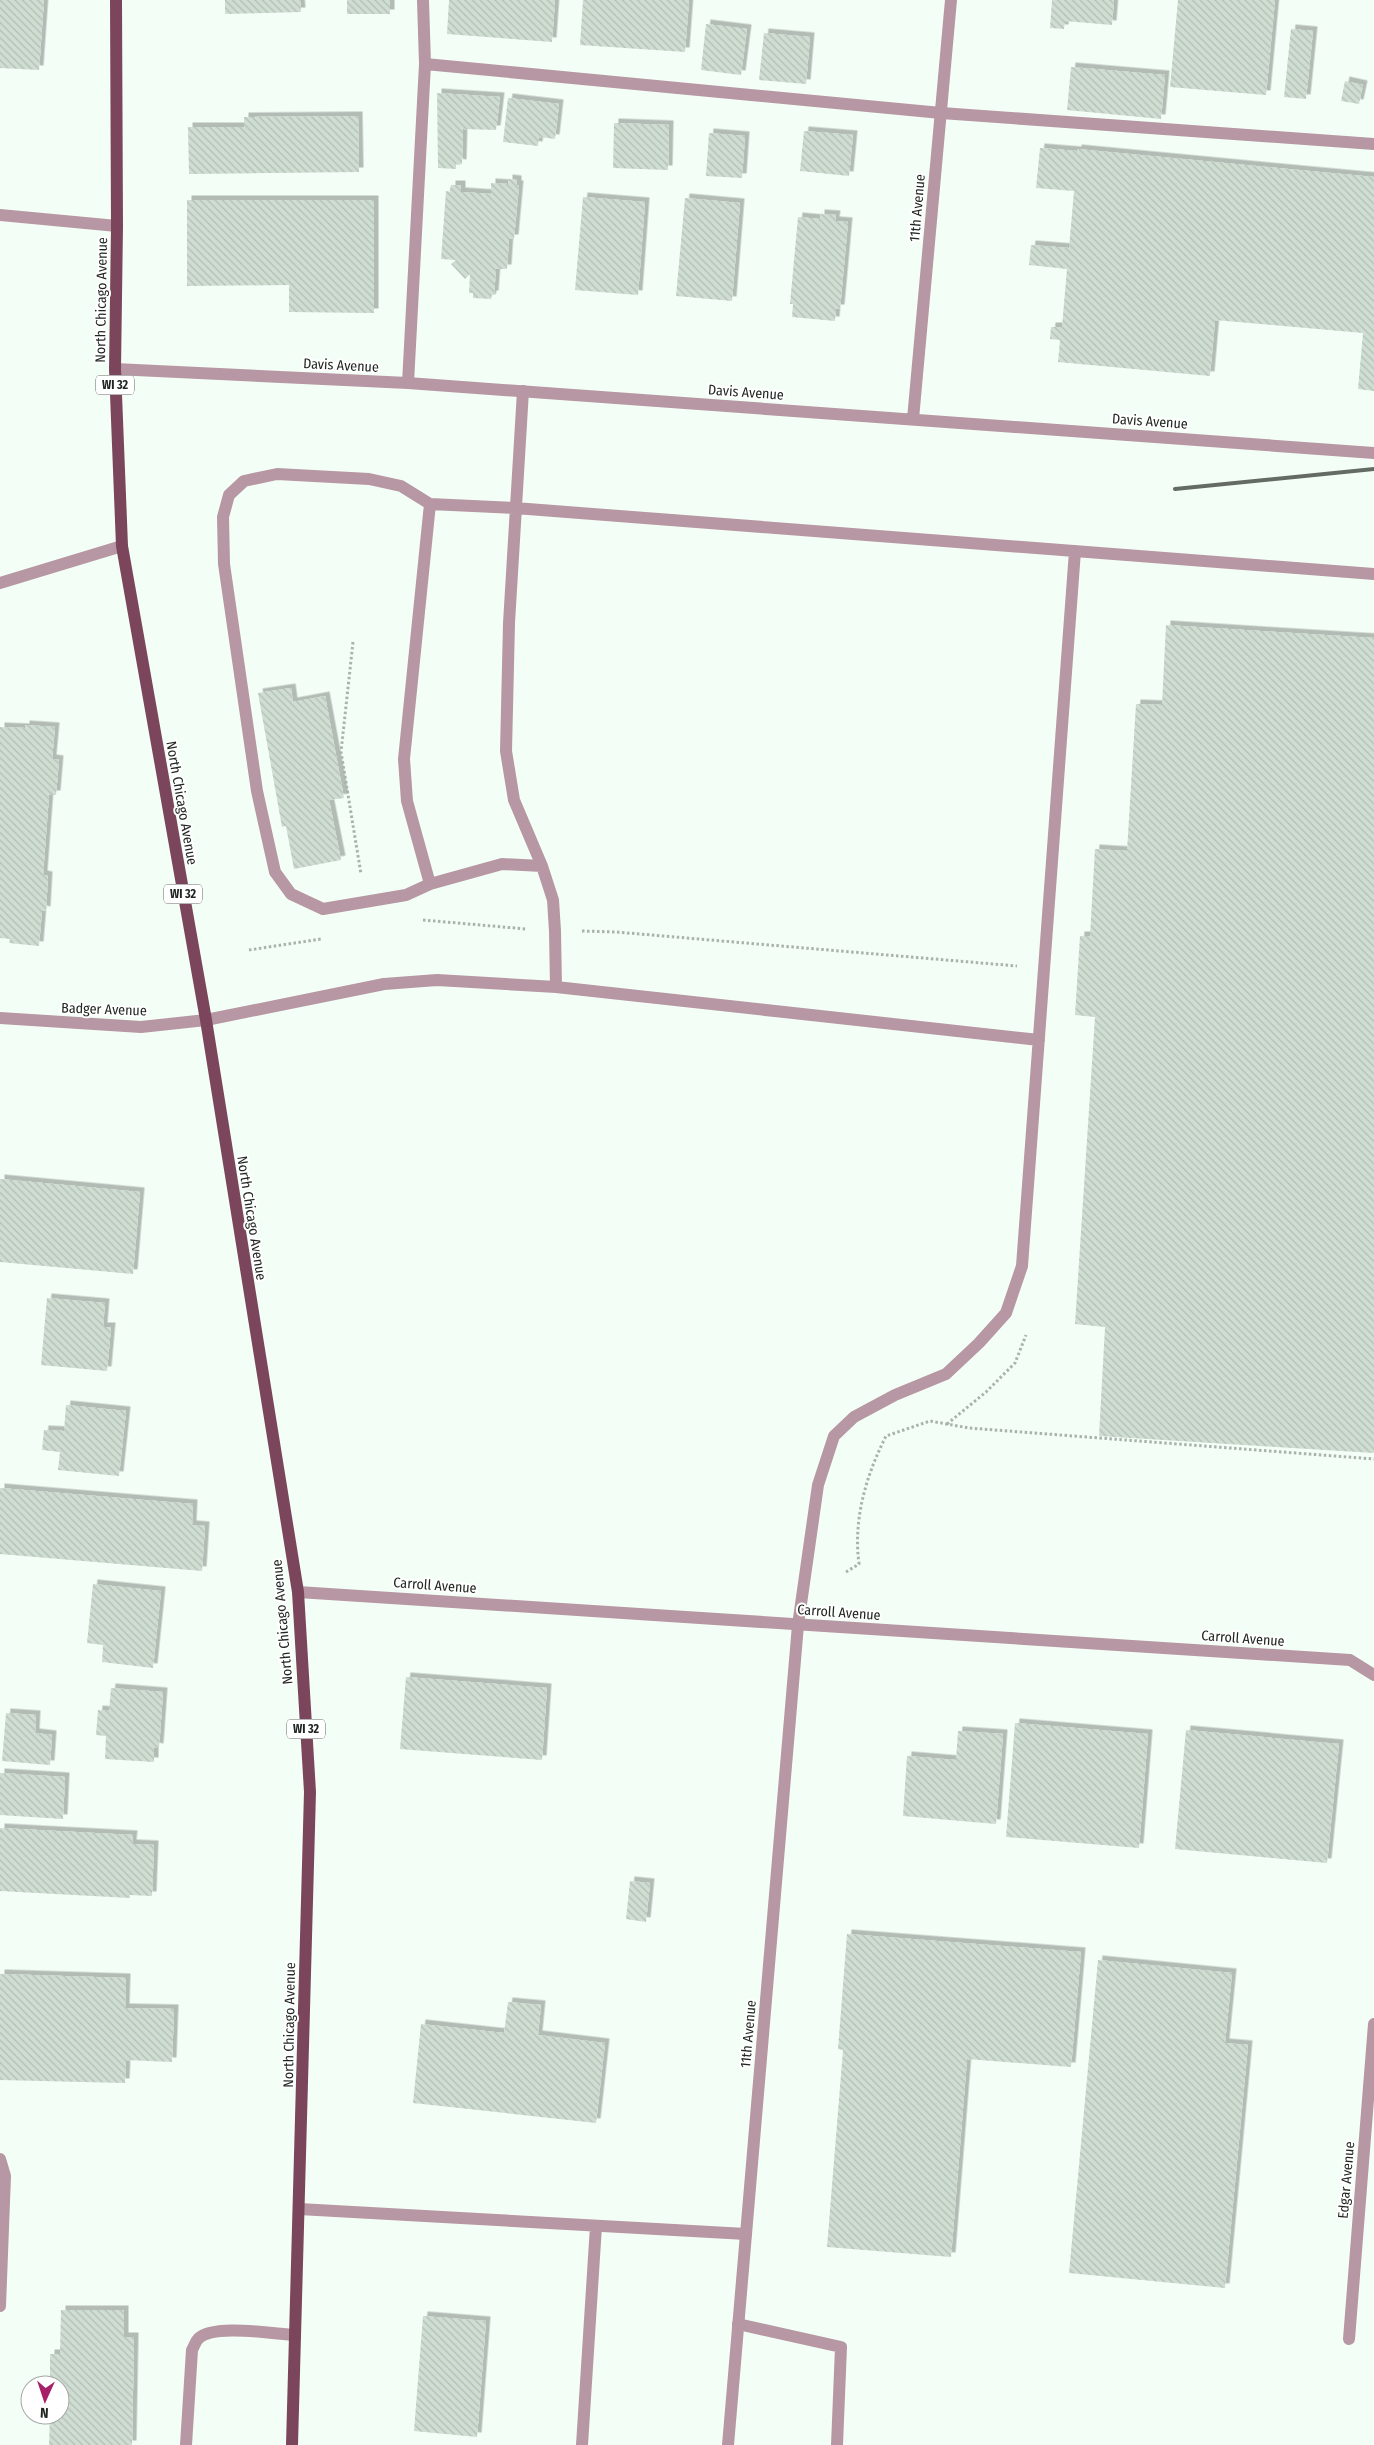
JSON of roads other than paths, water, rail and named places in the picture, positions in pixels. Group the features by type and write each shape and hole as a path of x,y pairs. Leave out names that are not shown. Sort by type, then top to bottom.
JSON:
{"main road":[{"name":"North Chicago Avenue","path":"116,0 117,226 115,369 122,546 206,1020 298,1592 310,1792 292,2445"}],"street":[{"path":"408,383 425,64 423,0"},
{"name":"11th Avenue","path":"913,418 951,0"},
{"path":"425,64 940,114 1374,144"},
{"path":"0,215 117,226"},
{"name":"Davis Avenue","path":"115,369 408,383 913,418 1374,453"},
{"path":"523,391 509,623 506,751 514,800 542,866 552,900 556,931 556,986"},
{"path":"542,866 502,864 430,884 406,895 323,909 291,894 275,872 257,791 224,564 223,517 229,496 244,481 278,474 369,479 401,486 430,504 515,508 1374,574"},
{"path":"430,504 404,759 407,801 430,884"},
{"path":"0,583 122,546"},
{"name":"11th Avenue","path":"728,2445 798,1625 818,1485 834,1436 854,1417 895,1395 946,1374 979,1343 1006,1313 1022,1266 1075,551"},
{"name":"Badger Avenue","path":"0,1018 141,1027 206,1020 384,984 436,980 486,981 556,986 1039,1040"},
{"name":"Carroll Avenue","path":"298,1592 1350,1660 1374,1675"},
{"name":"Edgar Avenue","path":"1349,2339 1374,2024"},
{"path":"0,2159 5,2176 0,2306"},
{"path":"299,2209 746,2234"},
{"path":"582,2445 596,2226"},
{"path":"738,2324 841,2347 837,2445"},
{"path":"186,2445 192,2350 198,2338 211,2332 230,2330 295,2335"}],"railway":[{"path":"1175,489 1374,469"}]}
